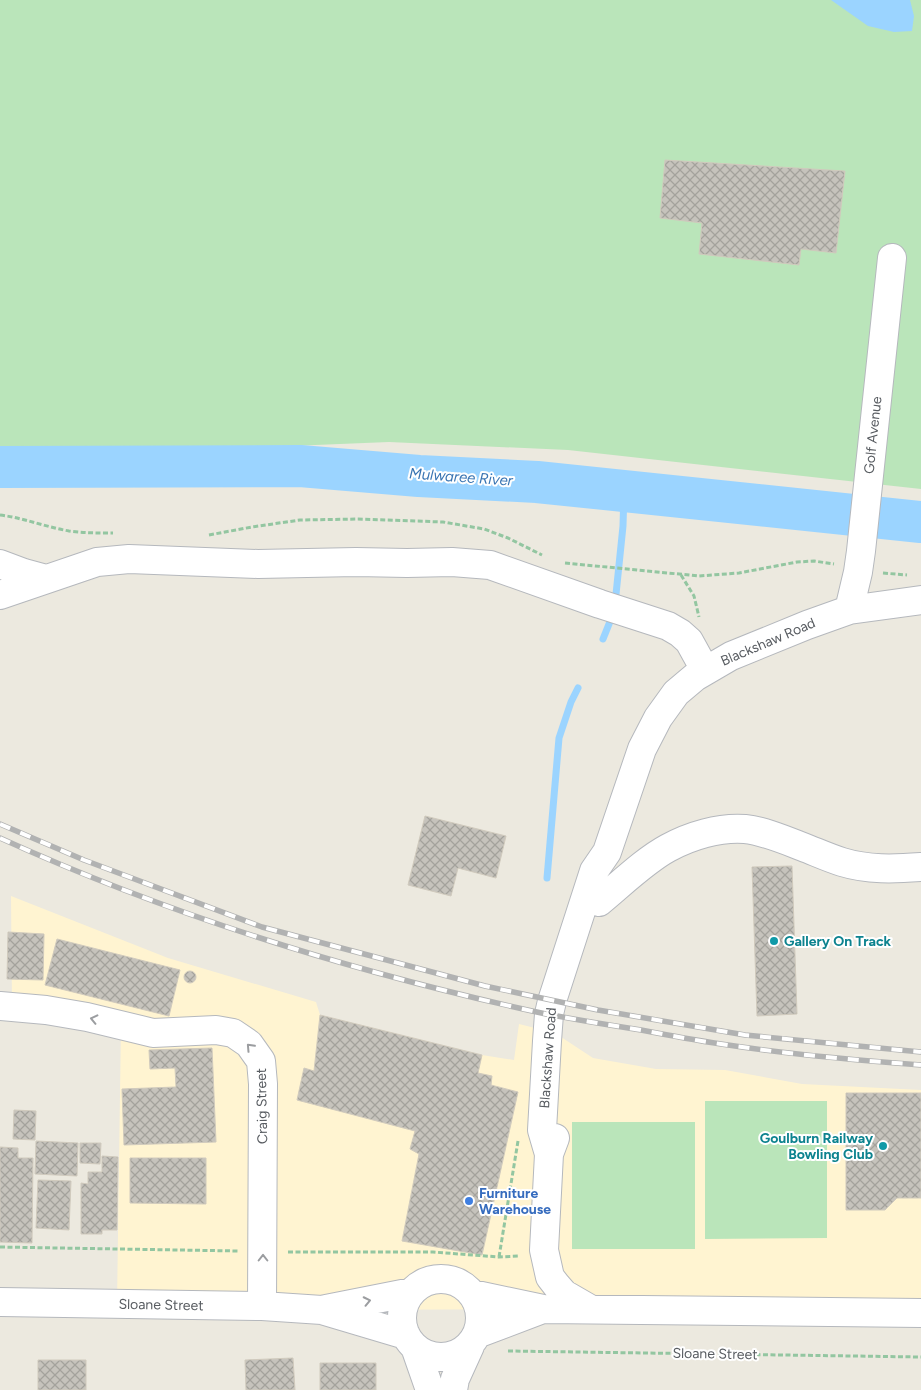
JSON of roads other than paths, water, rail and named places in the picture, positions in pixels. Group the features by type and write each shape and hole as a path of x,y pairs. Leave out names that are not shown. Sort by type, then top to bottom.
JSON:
{"street":[{"name":"Golf Avenue","path":"849,610 860,562 892,258"},
{"path":"0,595 97,562 129,559 258,564 452,562 490,565 668,626 689,641 706,670"},
{"path":"0,564 46,579"},
{"name":"Blackshaw Road","path":"549,1154 542,1130 549,1014 556,987 594,871 607,852 636,762 648,734 666,705 676,693 695,677 746,649 849,610 921,600"},
{"path":"599,902 667,849 696,836 728,829 745,829 759,832 857,866 890,869 921,867"},
{"name":"Blackshaw Road","path":"590,1309 564,1294 534,1253 549,1154 557,1134 561,1041 566,1004 607,878 607,852"},
{"name":"Craig Street","path":"0,1006 46,1010 87,1017 153,1033 216,1030 233,1034 249,1044 261,1061 264,1084 262,1306"},
{"name":"Blackshaw Road","path":"507,1301 523,1294 534,1283 541,1256 534,1253"},
{"path":"430,1390 403,1324 402,1312 412,1292 432,1280 442,1279 454,1281 464,1286 472,1294 480,1313 480,1324 455,1379 453,1390"},
{"name":"Sloane Street","path":"0,1302 262,1306 322,1310 412,1292"},
{"path":"472,1294 543,1308 921,1313"},
{"path":"410,1341 425,1354 436,1357 448,1357 460,1353 473,1340 543,1308"},
{"name":"Sloane Street","path":"322,1310 410,1341"}],"water":[{"path":"831,0 910,0 914,16 912,31 894,32 868,26"}],"waterway":[{"name":"Mulwaree River","path":"0,467 300,466 419,476 537,482 921,522"},
{"path":"615,604 623,526 624,491"},
{"path":"603,639 613,614"},
{"path":"547,878 559,738 571,702 578,688"}],"railway":[{"path":"0,824 84,860 262,927 485,986 598,1010 745,1035 921,1052"},
{"path":"0,838 66,867 200,918 268,941 407,981 546,1014 721,1044 771,1051 921,1065"}],"place":[{"name":"Gallery On Track","path":"774,941"},
{"name":"Goulburn Railway Bowling Club","path":"883,1146"},
{"name":"Furniture Warehouse","path":"469,1201"}]}
